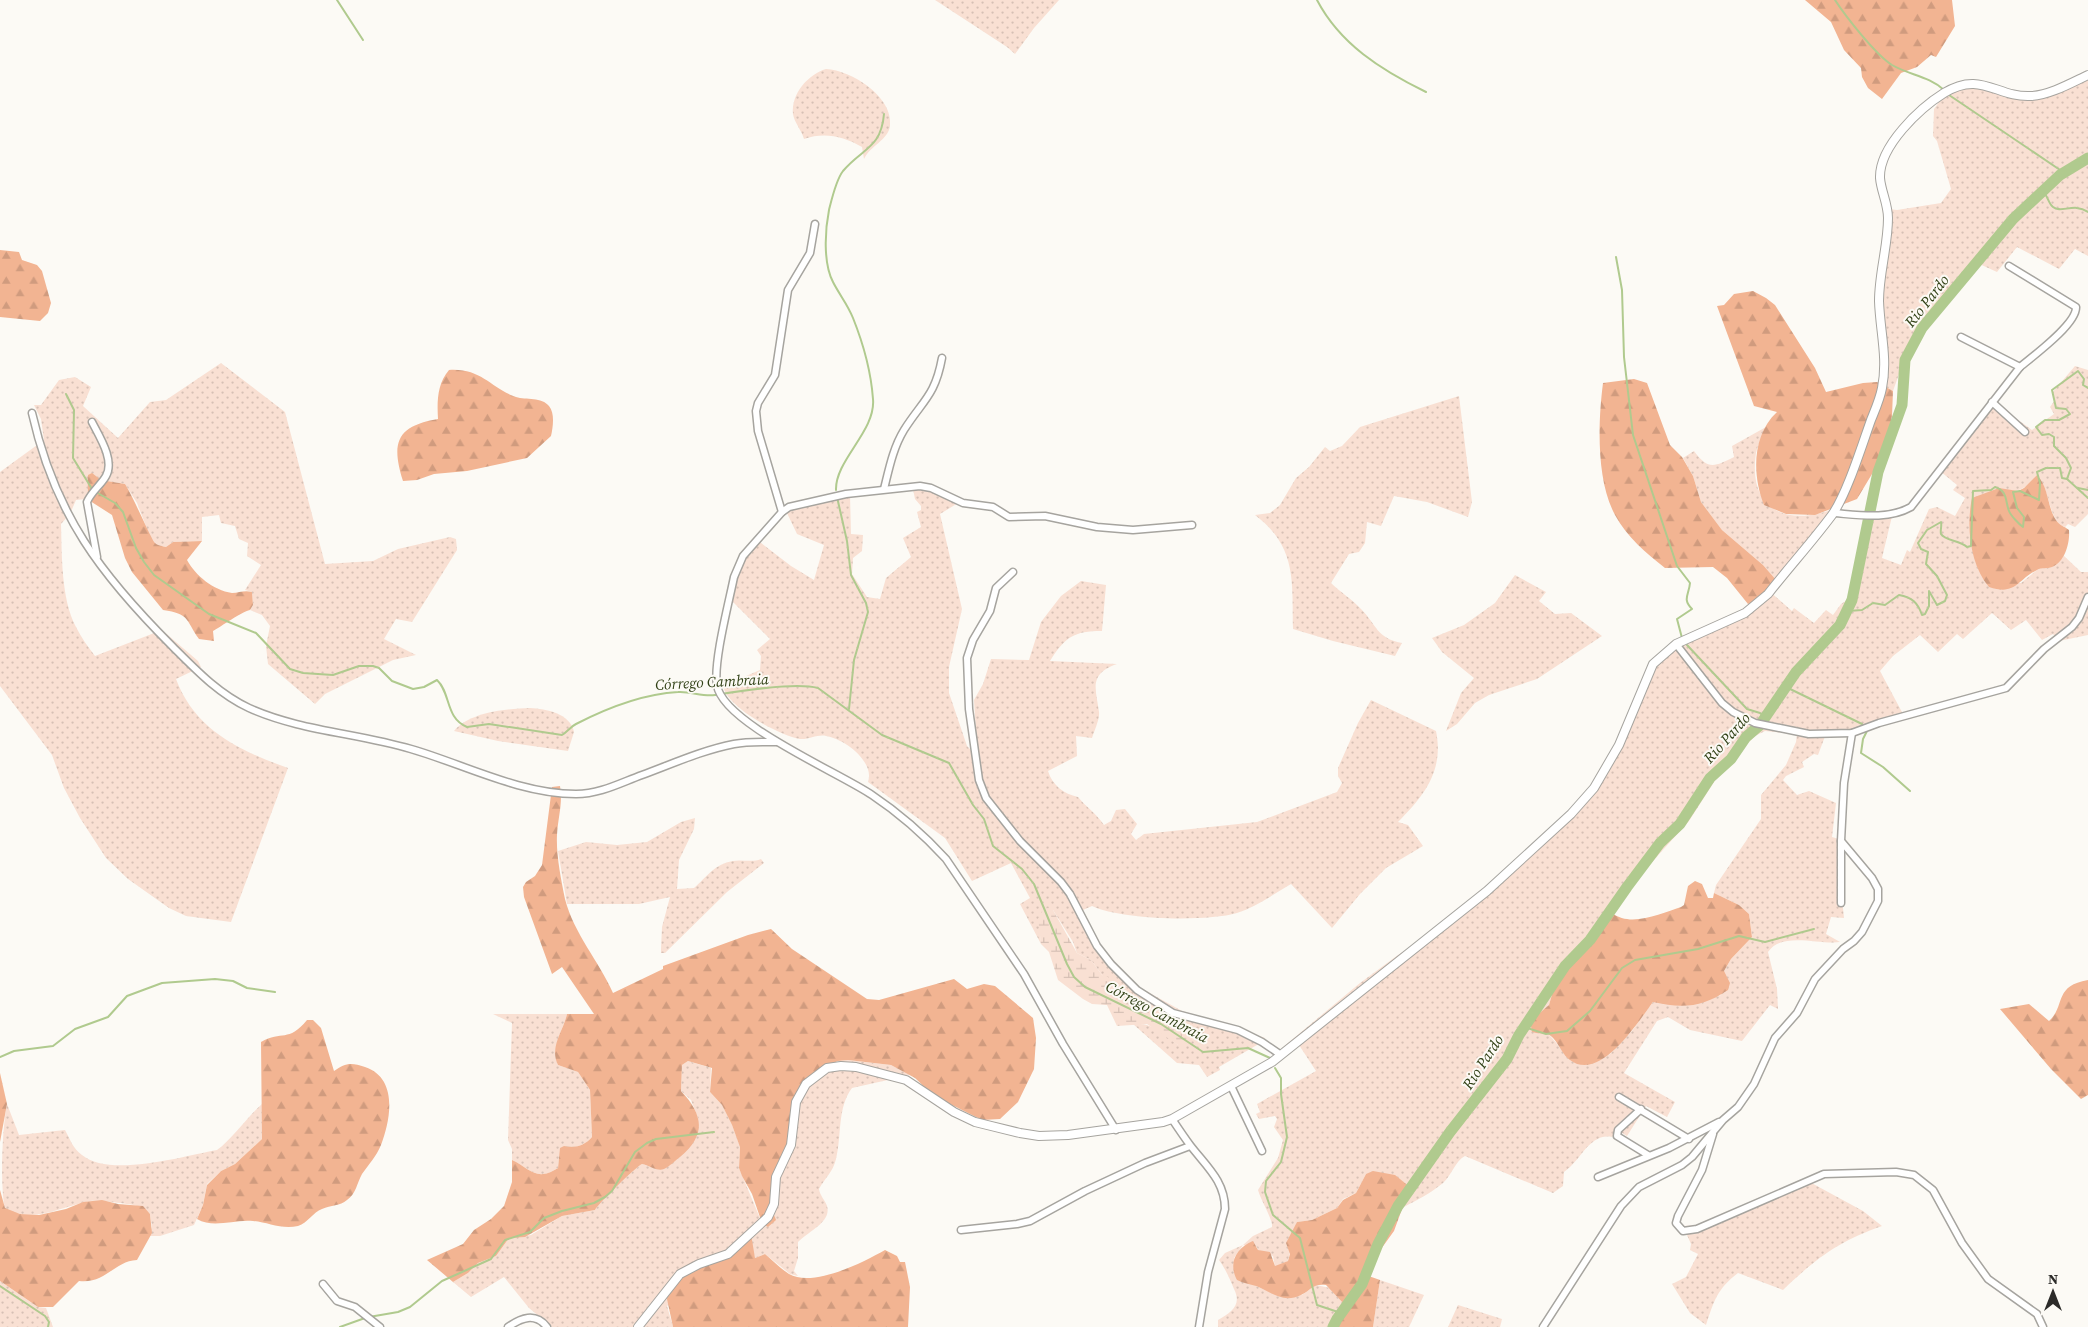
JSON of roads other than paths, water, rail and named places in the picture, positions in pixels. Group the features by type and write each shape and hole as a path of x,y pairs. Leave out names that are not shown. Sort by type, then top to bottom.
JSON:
{"street":[{"path":"638,1327 680,1274 698,1264 728,1254 768,1217 774,1204 776,1177 791,1145 796,1102 806,1084 827,1068 841,1066 856,1067 906,1080 954,1112 975,1122 1012,1132 1049,1136 1116,1130 1172,1120 1281,1055 1487,891 1571,814 1594,788 1609,766 1632,718 1653,664 1676,644 1745,613 1757,604 1768,594 1834,513 1852,472 1882,389 1885,349 1879,302 1888,217 1880,176 1882,162 1897,136 1911,121 1953,88 1979,83 2012,94 2030,96 2047,92 2088,75"},
{"path":"782,512 758,431 756,411 777,368 788,290 810,253 815,224"},
{"path":"1834,513 1877,516 1904,511 1918,501 2020,367 2076,314 2076,307 2008,266"},
{"path":"1961,337 2020,367"},
{"path":"884,489 900,439 932,392 938,377 942,358"},
{"path":"1992,402 2025,432"},
{"path":"32,413 46,466 59,498 68,516 98,560 134,608 208,682 249,708 299,726 384,741 502,780 554,793 603,791 726,746 776,742"},
{"path":"92,422 108,462 107,475 87,502 98,560"},
{"path":"1116,1130 1062,1044 1024,974 946,859 920,833 871,794 776,742 723,701 718,690 717,667 736,570 743,556 782,512 796,505 909,486 931,488 963,503 993,507 1003,514 1015,518 1045,516 1097,527 1133,530 1192,525"},
{"path":"1013,572 996,588 990,611 973,640 966,658 969,709 980,780 986,798 1020,841 1070,894 1097,946 1111,964 1137,990 1154,1003 1173,1013 1238,1030 1262,1042 1281,1055"},
{"path":"1676,644 1722,703 1733,712 1755,723 1809,734 1852,733 1879,722 2006,688 2044,649 2072,627 2079,618 2088,598"},
{"path":"1841,903 1841,841 1844,783 1852,733"},
{"path":"1543,1327 1630,1196 1652,1179 1682,1165 1746,1098 1775,1038 1797,1013 1823,969 1862,932 1878,901 1876,883 1841,841"},
{"path":"1231,1086 1262,1151"},
{"path":"1619,1097 1689,1139"},
{"path":"1640,1109 1618,1130 1617,1136 1648,1155"},
{"path":"1172,1120 1223,1187 1225,1198 1225,1209 1208,1272 1199,1327"},
{"path":"1598,1177 1689,1139 1723,1120"},
{"path":"1713,1133 1702,1170 1676,1222 1683,1231 1697,1229 1824,1174 1896,1172 1914,1175 1933,1190 1962,1243 1988,1279 2037,1314 2043,1327"},
{"path":"962,1230 1030,1221 1085,1191 1145,1163 1190,1146"},
{"path":"324,1284 336,1301 354,1307 380,1327"},
{"path":"508,1327 522,1318 529,1317 540,1320 547,1327"}],"waterway":[{"path":"337,0 363,40"},
{"path":"1317,0 1337,30 1363,54 1393,75 1426,92"},
{"path":"1835,0 1846,16 1885,60 1898,68 1938,85 1944,90"},
{"path":"1949,95 2066,174"},
{"path":"836,490 837,479 842,468 868,422 872,411 873,399 866,358 860,337 851,313 833,282 828,266 826,237 829,210 834,189 843,171 875,141 882,126 884,114"},
{"name":"Rio Pardo","path":"1333,1327 1362,1284 1378,1244 1398,1206 1450,1132 1507,1059 1519,1035 1565,966 1590,940 1660,843 1680,824 1710,778 1731,759 1746,737 1760,725 1796,672 1840,625 1852,600 1878,472 1902,405 1905,360 1922,328 2013,219 2060,175 2088,158"},
{"path":"2039,193 2045,194 2050,204 2056,209 2078,208 2088,212"},
{"path":"1616,257 1622,290 1624,357 1633,435 1677,566 1690,583 1687,602 1692,609 1677,619 1682,638"},
{"path":"2067,479 2071,468 2066,458 2054,446 2054,437 2049,434 2042,435 2036,427 2045,420 2059,420 2070,414 2066,409 2056,408 2052,390 2078,371 2084,379 2083,385 2088,388"},
{"name":"Córrego Cambraia","path":"66,394 74,410 73,458 92,489"},
{"path":"1848,611 1862,610 1873,603 1885,605 1899,595 1914,601 1922,615 1925,614 1929,606 1929,591 1937,605 1945,601 1947,595 1937,576 1926,564 1928,552 1921,549 1918,543 1927,530 1941,522 1941,534 1943,536 1967,547 1971,546 1973,491 1991,490 1995,487 2002,491 2010,513 2023,527 2024,517 2017,508 2013,492 2020,491 2039,500 2040,483 2037,472 2046,468 2060,468 2062,478 2067,479 2088,498"},
{"path":"2078,488 2088,490"},
{"name":"Córrego Cambraia","path":"96,492 115,503 123,512 136,548 154,575 209,614 256,633 290,669 303,673 333,675 359,666 373,666 379,668 392,681 413,689 424,687 437,680 455,718 467,727 489,724 562,735 574,725 600,713 626,703 665,693 683,692 710,695 796,686 818,688 882,735 949,763 973,805 984,819 993,846 1022,869 1034,884 1067,964 1074,977 1085,987 1161,1024 1203,1052 1248,1048 1270,1058"},
{"path":"837,497 847,541 851,575 866,603 868,612 854,660 849,709"},
{"path":"1687,645 1747,709 1760,713 1765,717"},
{"path":"1786,687 1862,724"},
{"path":"1868,729 1863,739 1861,753 1883,767 1910,791"},
{"path":"1524,1027 1546,1034 1567,1031 1590,1011 1622,968 1635,960 1698,949 1739,936 1765,942 1814,929"},
{"path":"0,1057 14,1051 53,1046 75,1029 108,1017 127,996 162,983 215,979 233,981 247,988 275,992"},
{"name":"Córrego Cambraia","path":"1275,1068 1281,1078 1281,1094 1287,1137 1281,1162 1266,1181 1265,1192 1273,1215 1300,1238 1317,1305 1341,1313"},
{"path":"369,1317 398,1312 410,1307 442,1281 491,1259 505,1240 530,1232 544,1218 562,1211 594,1203 605,1197 612,1191 635,1152 647,1143 656,1139 714,1132"},
{"path":"0,1286 45,1316 49,1322 48,1327"},
{"path":"340,1327 365,1318"}]}
